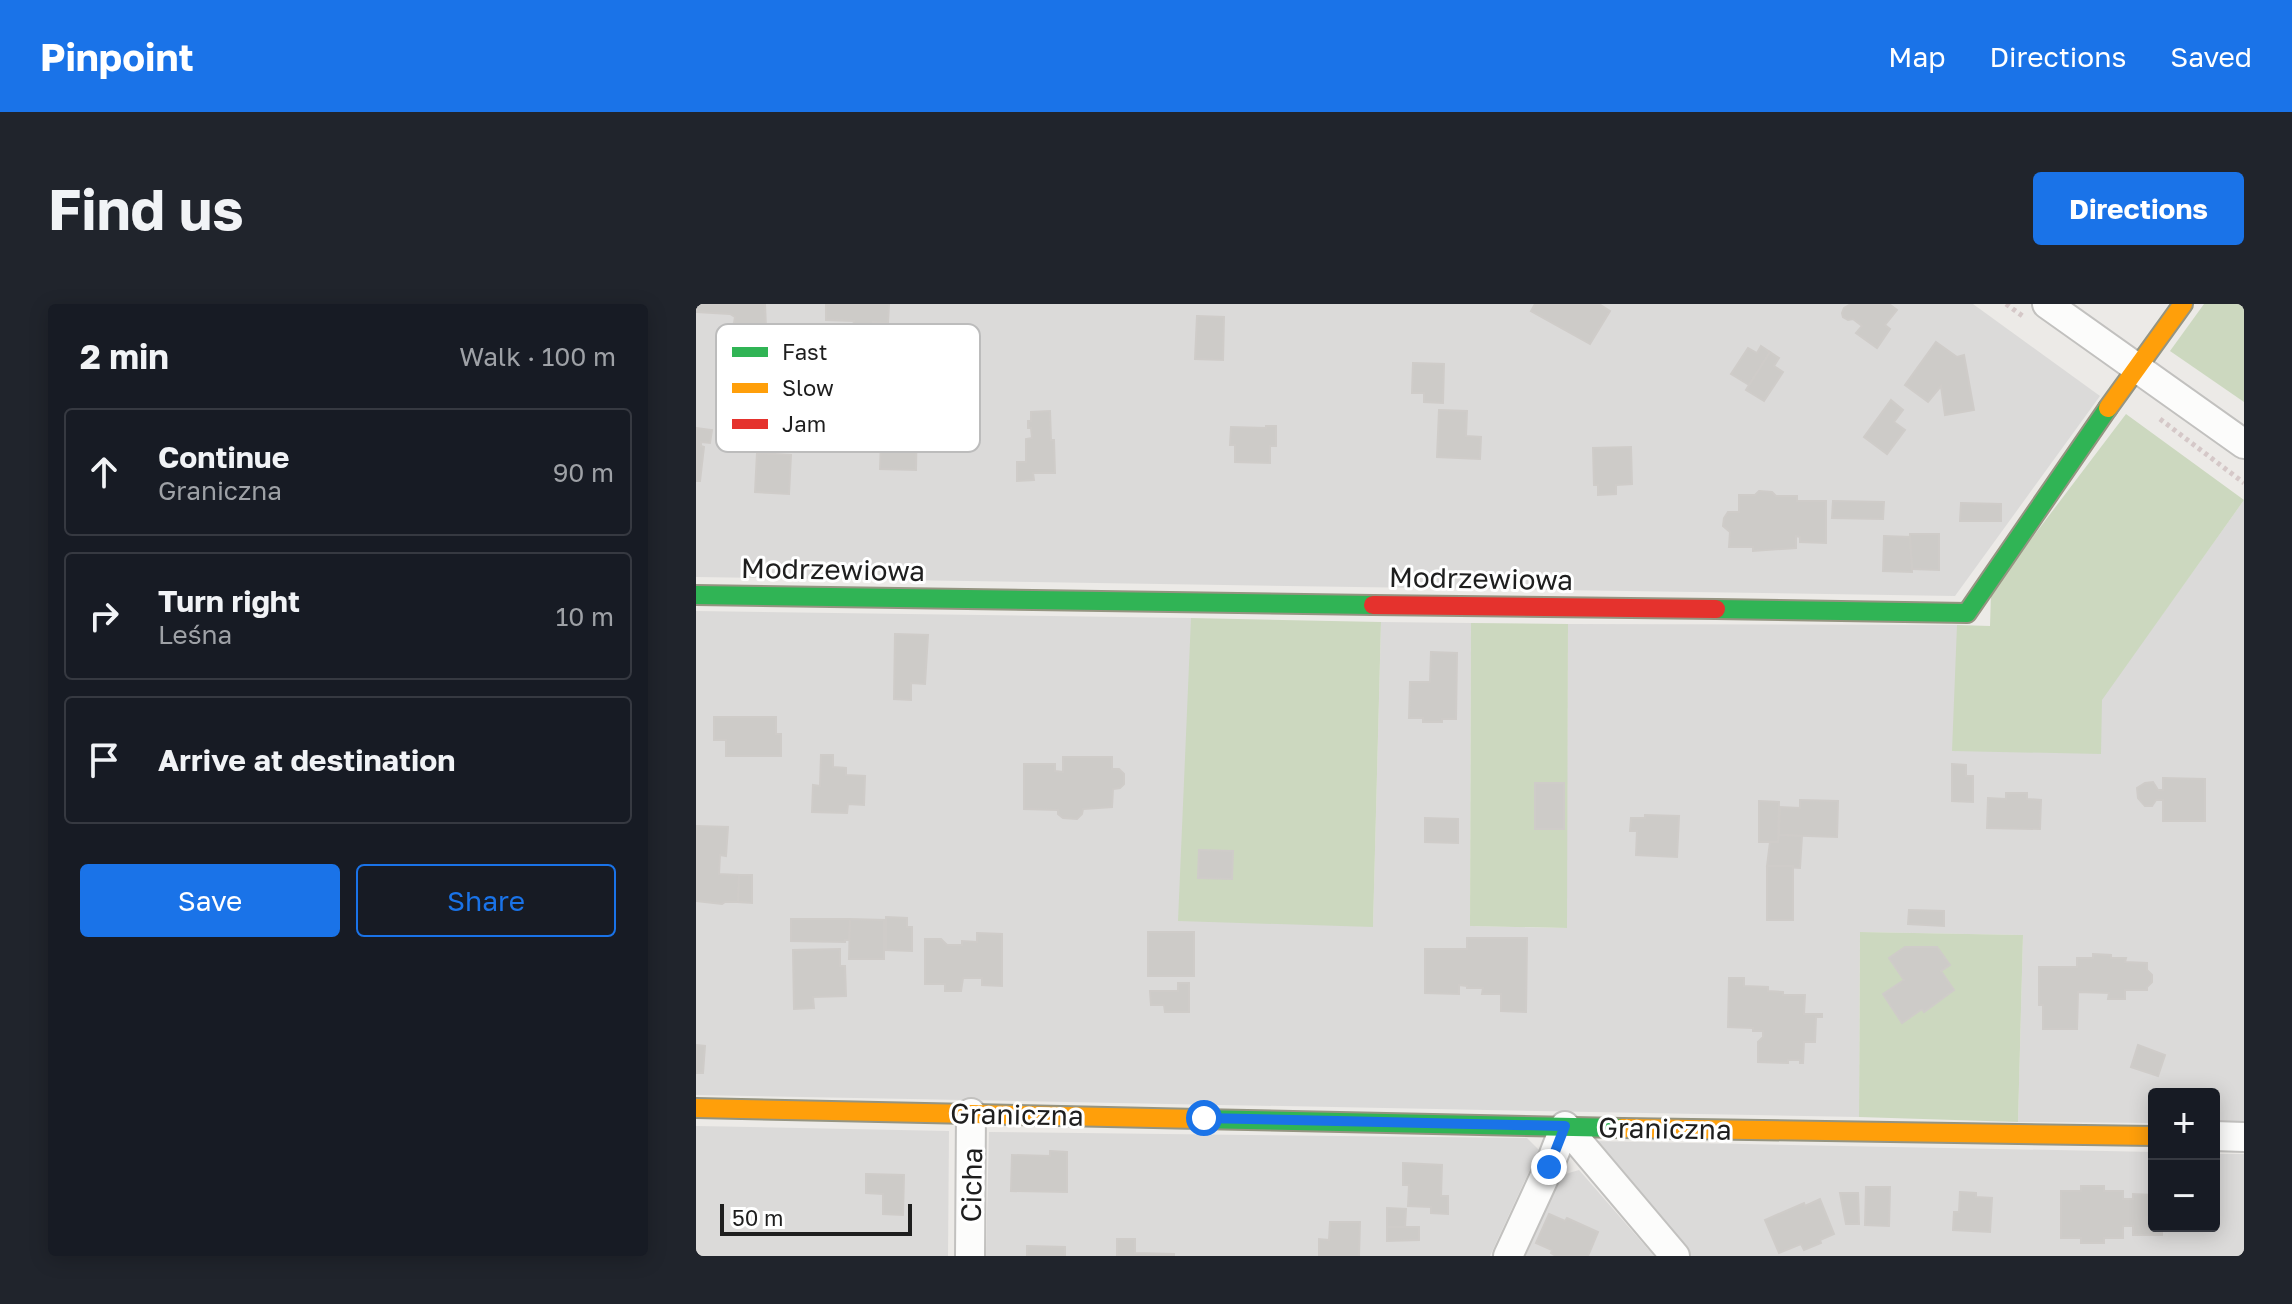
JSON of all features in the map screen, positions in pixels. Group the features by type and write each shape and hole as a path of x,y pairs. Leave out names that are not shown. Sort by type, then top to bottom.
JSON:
{"street":[{"path":"2047,304 2244,444"},
{"path":"2137,366 2183,304"},
{"name":"Modrzewiowa","path":"696,595 1967,613 2137,366"},
{"name":"Graniczna","path":"696,1108 2148,1136"},
{"name":"Cicha","path":"970,1256 971,1113"},
{"path":"1508,1256 1565,1126 1675,1256"},
{"path":"2220,1136 2244,1137"}],"path":[{"path":"2163,423 2244,483"}],"shaded area":[{"path":"696,304 1973,304 2100,396 1955,596 696,577"},
{"path":"2244,500 2244,1124 2220,1124 2220,1088 2148,1088 2148,1123 2018,1122 2023,935 1860,932 1859,1117 696,1095 696,611 1191,618 1373,926 1381,622 1471,623 1470,926 1566,928 1568,624 1957,625 2100,754 2101,700"},
{"path":"696,1126 949,1131 948,1256 696,1256"},
{"path":"989,1132 1527,1138 1539,1150 1490,1256 986,1256"},
{"path":"1591,1141 2148,1152 2148,1232 2220,1232 2220,1154 2244,1154 2244,1256 1691,1256"},
{"path":"1579,1170 1654,1256 1525,1256 1562,1175"}],"green space":[{"path":"2204,304 2244,304 2244,402 2170,351"},
{"path":"2126,414 2244,500 2102,700 2101,754 1952,751 1957,625 1990,626 1991,592"},
{"path":"1191,618 1381,622 1373,927 1178,921"},
{"path":"1471,623 1568,624 1567,928 1470,926"},
{"path":"1860,932 2023,935 2018,1122 1859,1117"}],"building":[{"path":"696,304 765,304 766,324 733,324 735,317 730,314 696,312"},
{"path":"826,304 889,304 888,323 853,324 854,321 826,320"},
{"path":"1535,304 1599,304 1610,311 1590,344 1531,311"},
{"path":"1851,304 1889,304 1897,310 1885,325 1890,329 1877,348 1856,333 1862,326 1853,319 1843,317 1844,308"},
{"path":"1197,316 1224,317 1223,360 1195,359"},
{"path":"1936,342 1957,357 1964,355 1974,410 1945,415 1941,386 1928,402 1905,385"},
{"path":"1761,346 1770,352 1749,385 1731,374 1748,348 1757,353"},
{"path":"1770,352 1779,358 1774,366 1783,372 1764,401 1746,390"},
{"path":"1413,363 1444,364 1443,403 1424,402 1424,393 1412,393"},
{"path":"1891,400 1903,410 1894,422 1905,430 1887,454 1864,437"},
{"path":"1439,410 1467,411 1466,436 1481,437 1480,459 1437,457"},
{"path":"1050,411 1055,473 1033,473 1034,480 1017,481 1017,462 1026,462 1026,439 1032,438 1031,428 1028,428 1031,412"},
{"path":"1276,426 1276,446 1270,446 1270,463 1235,462 1235,445 1230,445 1231,427"},
{"path":"696,428 712,430 710,443 701,442 704,447 700,481 696,481"},
{"path":"1631,447 1632,484 1616,485 1616,494 1598,495 1598,485 1594,485 1593,448"},
{"path":"881,452 916,452 916,470 880,469"},
{"path":"757,453 791,455 789,494 755,492"},
{"path":"1759,491 1772,492 1776,496 1797,496 1797,501 1826,501 1826,543 1800,542 1800,537 1796,536 1796,548 1753,551 1753,547 1729,547 1730,532 1723,526 1724,518 1728,512 1739,512 1739,495 1755,495"},
{"path":"1833,501 1884,502 1883,519 1832,518"},
{"path":"1961,503 2001,504 2001,521 1960,521"},
{"path":"1910,534 1939,534 1939,570 1912,569"},
{"path":"1884,536 1910,537 1912,572 1883,571"},
{"path":"895,634 928,635 925,684 911,683 911,700 894,699"},
{"path":"1431,652 1457,653 1456,719 1423,722 1423,718 1409,718 1410,682 1430,682"},
{"path":"714,717 776,717 776,734 781,734 781,756 726,756 726,740 714,740"},
{"path":"821,755 833,755 833,767 846,768 846,775 865,776 864,805 848,804 847,813 812,812 813,785 820,786"},
{"path":"1063,757 1112,757 1112,769 1119,769 1124,774 1124,784 1113,789 1112,807 1083,809 1077,819 1063,818 1058,810 1024,809 1024,764 1055,764 1055,771 1063,772"},
{"path":"1952,764 1966,765 1966,776 1973,776 1973,802 1952,801"},
{"path":"2163,778 2205,779 2205,821 2163,821 2163,800 2145,806 2138,798 2137,788 2153,782 2158,790 2163,790"},
{"path":"1535,783 1564,783 1564,829 1535,829"},
{"path":"2006,793 2027,793 2027,799 2041,800 2040,829 1987,828 1988,798 2006,799"},
{"path":"1800,800 1838,801 1837,837 1779,835 1780,807 1800,808"},
{"path":"1759,801 1779,802 1778,842 1759,842"},
{"path":"1645,815 1679,816 1677,857 1636,855 1637,831 1630,831 1631,818 1645,818"},
{"path":"1425,818 1458,819 1458,843 1425,842"},
{"path":"696,826 728,827 726,856 720,855 719,874 739,875 738,902 696,901"},
{"path":"1779,835 1802,836 1800,868 1767,866 1770,842 1778,842"},
{"path":"1199,850 1233,851 1232,879 1198,878"},
{"path":"1767,866 1793,866 1793,920 1767,920"},
{"path":"739,875 752,875 752,903 738,902"},
{"path":"1909,910 1944,911 1944,926 1908,924"},
{"path":"886,917 907,918 907,927 912,927 912,951 886,950"},
{"path":"791,919 850,919 849,940 791,941"},
{"path":"850,919 884,920 884,959 849,959"},
{"path":"1148,932 1194,932 1194,976 1148,976"},
{"path":"977,933 1002,934 1002,986 982,985 982,978 963,978 961,991 945,991 945,984 925,984 925,939 941,939 947,945 962,945 962,941 977,942"},
{"path":"1467,938 1527,938 1526,1012 1501,1011 1501,994 1482,994 1483,988 1459,985 1459,994 1425,993 1425,949 1467,949"},
{"path":"1905,947 1937,947 1950,965 1941,971 1954,990 1924,1012 1922,1009 1902,1023 1883,994 1904,980 1889,958"},
{"path":"840,949 840,966 845,966 846,996 813,997 814,1008 794,1009 793,950"},
{"path":"2093,954 2126,958 2125,962 2147,963 2152,982 2147,990 2125,990 2125,999 2108,999 2109,993 2078,992 2077,1029 2043,1029 2043,1005 2039,1005 2039,967 2077,967 2077,958 2093,958"},
{"path":"1729,978 1744,978 1744,986 1768,987 1768,991 1783,992 1783,995 1805,995 1804,1014 1822,1014 1822,1017 1816,1017 1815,1042 1804,1042 1803,1063 1800,1060 1788,1060 1788,1063 1758,1062 1758,1042 1763,1037 1763,1031 1728,1027"},
{"path":"1178,983 1189,983 1189,1012 1165,1012 1164,1005 1151,1005 1150,991 1178,991"},
{"path":"696,1045 705,1046 703,1073 696,1073"},
{"path":"2138,1045 2165,1055 2158,1076 2131,1067"},
{"path":"1050,1151 1067,1152 1067,1192 1011,1191 1012,1155 1050,1156"},
{"path":"1403,1163 1442,1165 1441,1196 1448,1196 1448,1214 1431,1213 1431,1207 1408,1206 1409,1185 1403,1185"},
{"path":"866,1174 904,1175 903,1215 883,1214 883,1194 866,1193"},
{"path":"2081,1186 2104,1186 2104,1191 2123,1191 2123,1199 2133,1199 2133,1194 2148,1195 2148,1232 2162,1232 2162,1235 2133,1235 2133,1226 2123,1226 2123,1238 2104,1238 2104,1243 2081,1243 2081,1238 2061,1238 2061,1191 2081,1191"},
{"path":"1866,1187 1890,1187 1889,1226 1865,1225"},
{"path":"1960,1192 1992,1198 1990,1232 1953,1230 1954,1212 1959,1212"},
{"path":"1840,1193 1858,1193 1859,1224 1846,1224"},
{"path":"1820,1199 1834,1234 1804,1250 1801,1244 1779,1253 1765,1220"},
{"path":"1387,1208 1406,1209 1405,1227 1387,1227"},
{"path":"1549,1214 1565,1221 1567,1218 1598,1232 1588,1256 1556,1256 1551,1253 1552,1250 1536,1243"},
{"path":"1330,1222 1360,1222 1359,1256 1319,1256 1319,1239 1329,1240"},
{"path":"1387,1227 1419,1227 1419,1240 1387,1241"},
{"path":"1117,1239 1135,1239 1135,1253 1174,1256 1117,1256"},
{"path":"1027,1246 1065,1247 1065,1256 1027,1256"}],"traffic: fast":[{"path":"1716,609 1967,613 2108,408"},
{"path":"696,595 1373,605"},
{"path":"1199,1119 1622,1128"}],"traffic: slow":[{"path":"2108,408 2183,304"},
{"path":"696,1108 1199,1119"},
{"path":"1622,1128 2148,1136"}],"traffic: jam":[{"path":"1373,605 1716,609"}],"route":[{"path":"1204,1118 1565,1126 1549,1167"}]}
